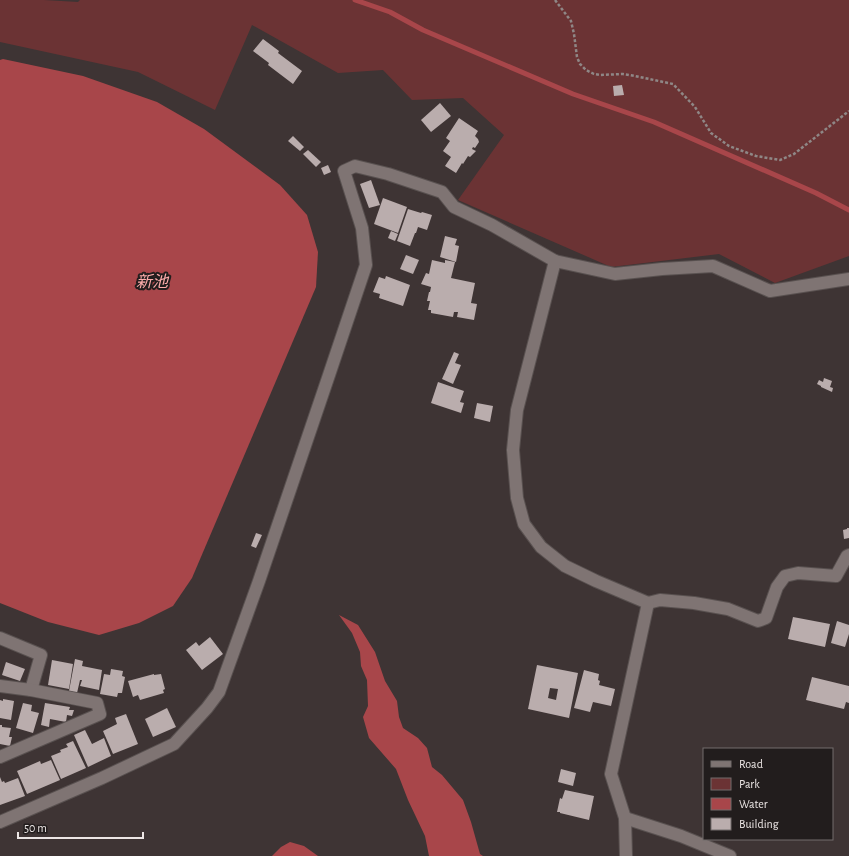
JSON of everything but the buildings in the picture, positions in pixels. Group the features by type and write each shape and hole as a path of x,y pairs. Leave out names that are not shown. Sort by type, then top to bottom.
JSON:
{"street":[{"path":"0,822 102,778 174,744 207,708 218,692 261,574 366,265 362,228 344,171 355,166 388,174 442,192 454,207 492,225 555,261 614,274 713,266 770,291 849,279"},
{"path":"555,261 517,410 514,450 517,498 524,524 541,547 565,566 648,603 660,600 694,603 728,609 758,621 766,618 777,587 785,576 798,573 836,576 849,554"},
{"path":"626,856 625,818 611,774 648,603"},
{"path":"0,638 41,656 31,690"},
{"path":"0,686 31,690 97,703 100,714 0,757"},
{"path":"625,818 681,836 730,856"}],"path":[{"path":"555,0 571,21 577,57 580,64 586,70 594,74 623,74 672,84 695,108 711,133 729,146 756,156 780,160 794,154 849,111"}],"green space":[{"path":"0,0 78,2 80,0 849,0 849,256 775,283 719,254 611,267 458,200 504,135 463,98 412,100 383,70 338,73 252,25 215,110 138,72 0,42"}],"water":[{"name":"新池","path":"3,59 83,76 157,102 204,129 280,185 307,215 318,252 316,287 192,578 173,606 139,623 99,635 48,622 0,603 0,60"},
{"path":"339,615 358,625 375,652 385,681 397,701 399,717 403,728 418,738 427,748 432,767 442,775 463,800 480,854 483,856 429,856 425,836 408,800 396,769 369,738 363,717 368,706 367,680 361,666 360,652 352,633"},
{"path":"290,842 304,846 318,856 272,856 281,847"}],"waterway":[{"path":"355,0 390,12 423,30 573,94 654,122 816,193 849,210"}]}
